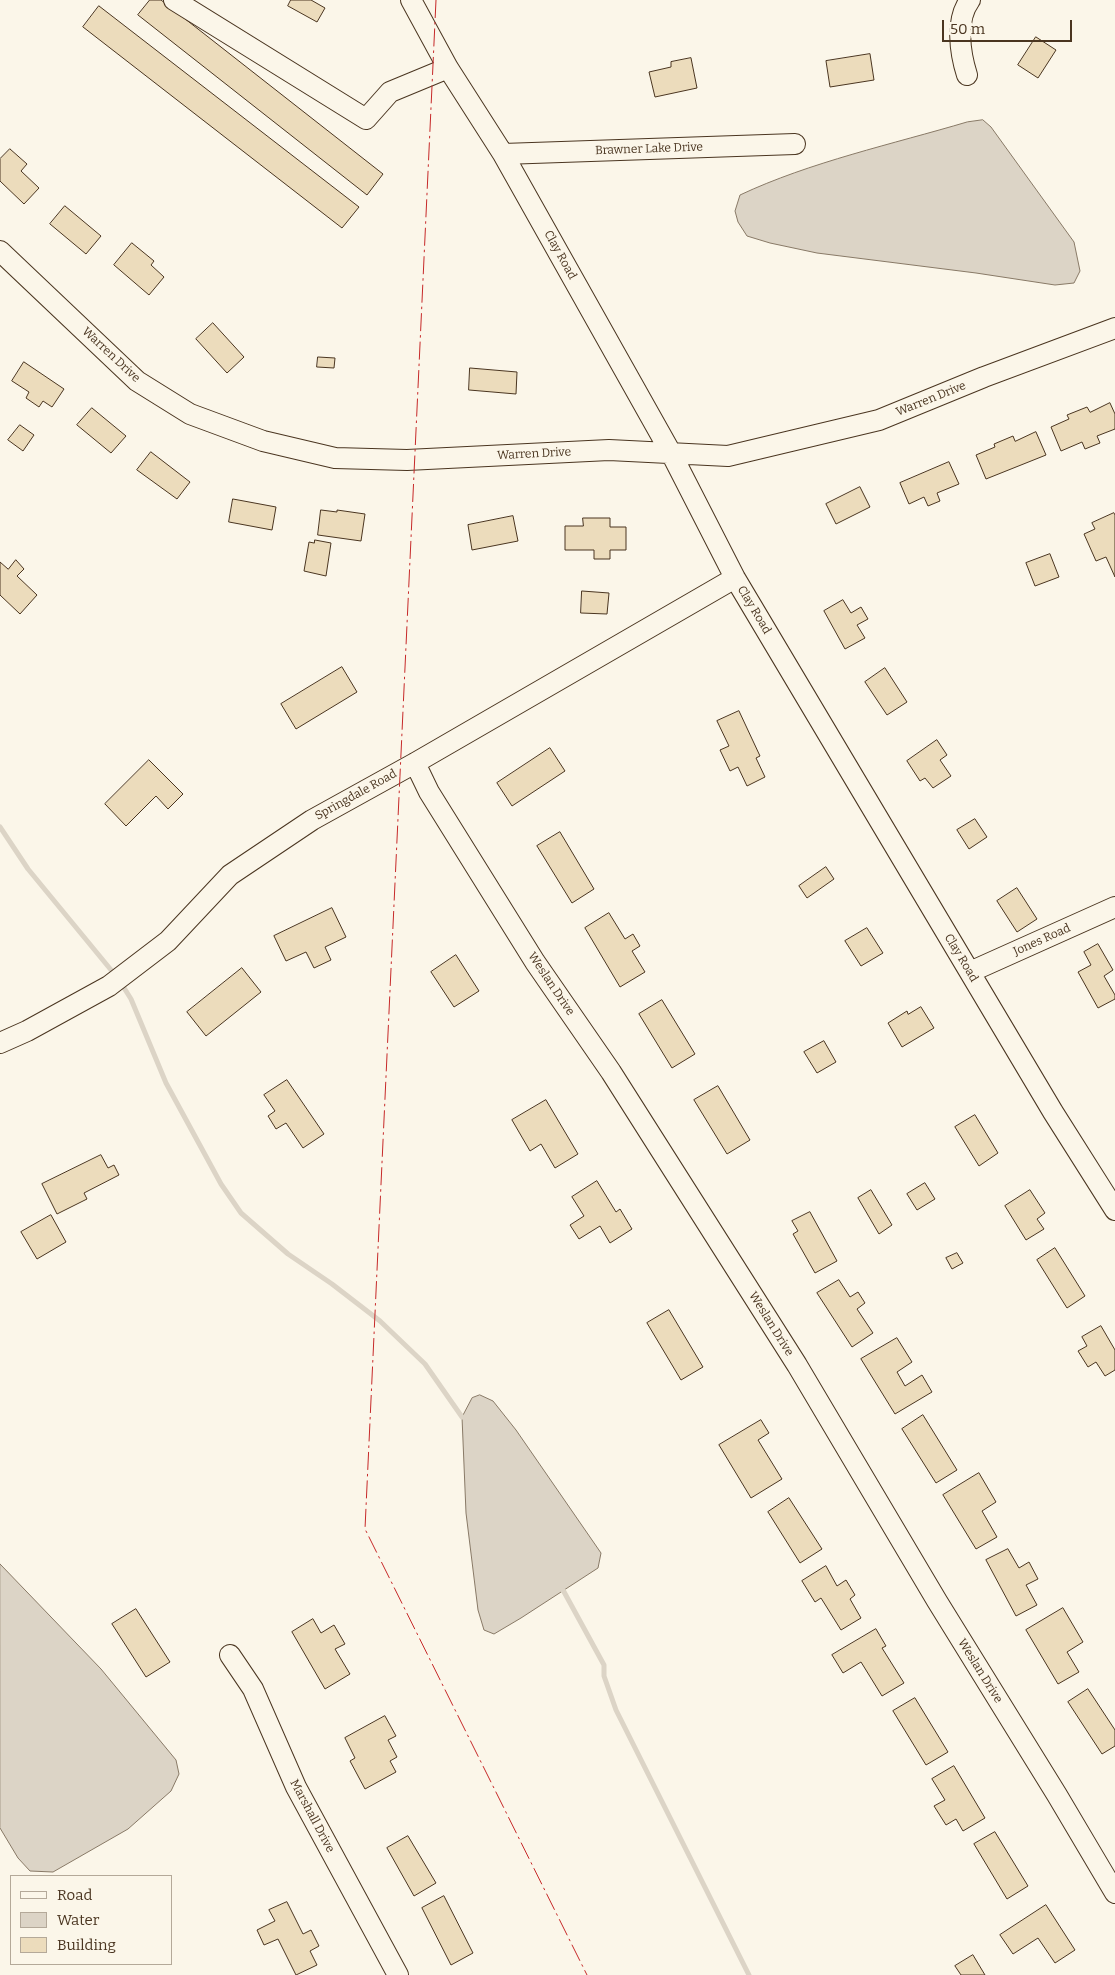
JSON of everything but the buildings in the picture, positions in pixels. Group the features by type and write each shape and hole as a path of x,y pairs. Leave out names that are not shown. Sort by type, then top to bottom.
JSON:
{"street":[{"path":"174,0 366,120 390,92 448,68"},
{"name":"Clay Road","path":"411,0 448,68 503,154 671,453 735,578 1053,1112 1115,1210"},
{"path":"967,75 962,61 960,30 964,8 970,0"},
{"name":"Brawner Lake Drive","path":"503,154 795,144"},
{"name":"Warren Drive","path":"0,251 137,380 190,414 263,441 335,458 407,460 609,450 728,456 879,420 984,377 1115,328"},
{"name":"Springdale Road","path":"0,1043 27,1031 109,986 168,941 230,875 312,820 415,763 735,578"},
{"name":"Weslan Drive","path":"415,763 429,792 530,954 611,1072 797,1365 937,1601 1115,1893"},
{"name":"Jones Road","path":"970,972 1115,908"},
{"name":"Marshall Drive","path":"230,1655 253,1689 296,1788 398,1975"}],"water":[{"path":"983,120 991,127 1074,242 1080,271 1074,283 1055,285 817,253 747,236 738,222 735,211 740,195 767,183 852,154 967,122"},
{"path":"480,1395 493,1401 516,1430 601,1553 598,1568 494,1634 484,1630 478,1610 466,1513 462,1417 472,1398"},
{"path":"0,1564 101,1669 176,1760 179,1774 171,1791 128,1829 53,1872 30,1871 18,1858 0,1828"}],"waterway":[{"path":"0,827 28,869 116,976"},
{"path":"121,983 131,999 166,1083 221,1184 241,1213 288,1254 332,1284 380,1321 425,1364 462,1417"},
{"path":"563,1590 604,1665 604,1676 616,1710 749,1975"}],"power":[{"path":"436,0 365,1529 587,1975"}]}
